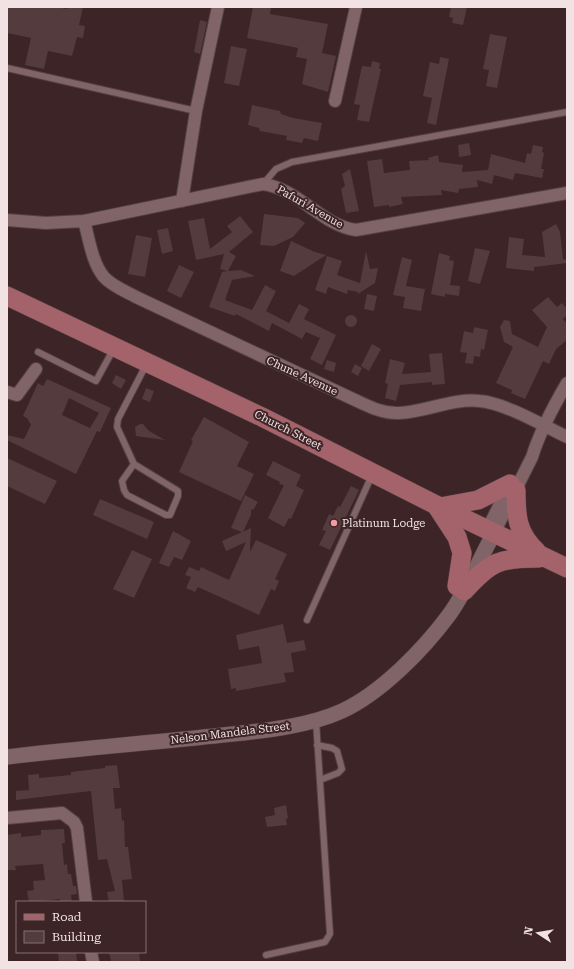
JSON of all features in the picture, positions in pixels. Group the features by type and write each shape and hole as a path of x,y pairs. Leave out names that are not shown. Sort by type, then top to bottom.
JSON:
{"main road":[{"name":"Church Street","path":"7,296 262,417 373,474 567,568"},
{"path":"461,588 462,553 457,537 438,506 478,500 513,487 516,517 521,532 527,542 544,558"},
{"path":"461,588 493,564 519,558 544,558"}],"street":[{"path":"182,201 196,111 218,7"},
{"path":"336,101 356,7"},
{"name":"Pafuri Avenue","path":"7,220 46,223 84,221 263,184 286,192 338,225 356,230 567,193"},
{"name":"Chune Avenue","path":"84,221 97,266 104,276 113,284 279,365 361,403 374,408 399,413 454,402 480,401 504,408 567,437"},
{"path":"7,392 17,395 36,369"},
{"path":"490,531 513,487 532,457 543,426 567,383"},
{"name":"Nelson Mandela Street","path":"7,757 273,729 341,712 360,701 385,682 427,641 448,616 490,531"},
{"path":"7,818 62,813 74,822 77,828 86,901"}],"lane":[{"path":"7,68 196,111"},
{"path":"263,184 276,168 292,162 567,112"},
{"path":"38,352 96,381 115,346"},
{"path":"134,464 122,481 127,495 166,516 170,515 178,496 178,490 134,464 119,433 117,423 148,362"},
{"path":"307,620 373,474"},
{"path":"266,955 324,942 330,934 316,719"},
{"path":"317,745 332,748 337,751 342,769 338,773 320,780"}],"building":[{"path":"7,7 57,7 67,9 67,7 83,7 79,25 85,26 83,38 77,37 72,56 48,51 44,69 25,65 31,38 7,33"},
{"path":"253,7 271,7 270,14 328,24 322,53 336,56 328,92 302,84 307,59 296,57 298,48 247,38"},
{"path":"451,7 467,7 463,25 452,23 453,18 449,17"},
{"path":"200,20 207,22 200,54 194,52"},
{"path":"490,34 507,37 497,88 486,86 489,70 483,69"},
{"path":"231,46 247,49 239,86 224,83"},
{"path":"440,57 449,59 436,125 427,123 432,98 423,96 430,62 439,64"},
{"path":"372,61 380,63 379,69 381,69 369,122 357,120 360,105 354,104 362,66 371,67"},
{"path":"252,105 280,111 281,114 293,118 322,123 318,141 304,138 302,143 286,140 287,136 260,131 259,128 248,125"},
{"path":"469,143 471,155 459,157 458,145"},
{"path":"533,145 543,147 542,152 544,153 541,169 544,169 542,178 515,173 513,180 494,175 492,184 477,180 478,187 459,189 458,193 441,190 442,195 401,197 403,204 389,207 389,205 374,207 367,161 382,159 384,173 410,170 409,161 429,160 428,158 438,155 439,162 463,165 462,172 488,170 491,154 525,163 527,153 531,154"},
{"path":"350,169 359,211 346,213 341,189 345,186 342,174"},
{"path":"264,214 298,218 305,223 293,237 274,246 260,245"},
{"path":"240,216 253,232 229,252 236,256 228,271 241,270 255,276 232,280 225,300 252,310 265,285 276,291 266,311 289,323 299,304 309,309 304,319 336,335 322,365 310,359 320,338 306,332 302,339 272,323 269,331 236,314 235,316 209,307 222,272 227,271 220,269 224,254 196,260 188,221 204,218 210,249 232,232 227,226"},
{"path":"556,224 560,232 563,259 567,260 567,263 534,267 534,271 506,268 509,237 524,239 522,255 545,257 542,232"},
{"path":"168,228 173,251 162,254 157,230"},
{"path":"136,235 152,238 145,277 128,274"},
{"path":"291,241 315,252 326,255 294,276 280,271"},
{"path":"475,248 490,251 480,284 468,281"},
{"path":"366,251 370,269 378,268 375,283 358,294 358,292 348,290 347,294 328,287 326,294 315,290 327,256 342,261 337,275 360,283"},
{"path":"439,253 450,256 449,260 454,261 450,285 460,286 459,296 445,294 445,297 431,294"},
{"path":"402,257 412,260 406,286 425,289 421,311 403,308 405,297 393,295"},
{"path":"179,265 194,272 181,298 167,291"},
{"path":"367,294 377,296 374,311 364,309"},
{"path":"548,297 557,307 562,303 567,309 567,315 563,319 567,324 567,340 556,349 549,364 543,361 525,399 511,393 512,390 496,383 513,347 504,342 500,327 504,320 510,321 512,334 538,347 547,327 532,310"},
{"path":"349,315 353,315 357,321 353,327 349,327 345,323 345,319"},
{"path":"474,327 488,330 484,350 481,349 480,357 474,356 473,364 465,363 467,353 460,352 464,331 473,333"},
{"path":"372,344 381,349 369,371 361,366"},
{"path":"442,353 445,384 432,385 432,382 400,385 396,401 385,398 388,384 385,383 390,359 405,363 402,374 431,372 429,354"},
{"path":"327,360 336,363 334,372 324,369"},
{"path":"355,364 362,368 358,376 351,372"},
{"path":"116,375 126,380 121,389 112,383"},
{"path":"47,379 111,408 100,432 97,431 76,474 7,440 7,435 24,439 31,425 27,418 23,416 38,383 43,386","holes":["69,398 99,413 90,428 62,415"]},
{"path":"146,388 154,391 150,402 142,399"},
{"path":"204,417 249,442 237,466 254,474 241,501 179,472 193,441 191,440"},
{"path":"143,424 149,431 165,440 136,436 135,427"},
{"path":"7,458 57,481 45,504 7,486"},
{"path":"273,461 301,475 296,486 304,490 291,519 289,518 284,527 268,518 284,485 279,484 280,482 266,475"},
{"name":"Platinum Lodge","path":"351,486 359,490 330,550 319,545 326,531 322,530 329,514 333,516 338,506 340,507"},
{"path":"245,495 258,502 253,510 251,509 251,515 243,532 251,528 250,552 256,540 287,554 275,579 279,581 275,591 271,589 259,615 198,587 195,592 186,588 191,577 185,575 189,567 199,571 201,567 229,580 246,542 226,551 222,541 242,532 231,528"},
{"path":"100,499 154,522 147,539 93,515"},
{"path":"173,531 191,541 182,560 174,557 169,567 159,563"},
{"path":"132,550 152,559 134,598 113,589"},
{"path":"283,624 287,643 304,640 306,650 291,653 294,672 284,673 286,682 236,691 236,688 231,689 228,669 262,663 259,646 239,650 236,635"},
{"path":"117,765 120,788 113,788 115,809 121,808 122,821 124,820 125,847 128,847 132,879 122,880 124,901 109,901 107,892 115,891 107,859 98,860 91,791 16,800 16,791 29,790 28,775 39,774 39,778 71,775 71,772 105,768 105,766"},
{"path":"286,805 288,818 286,819 287,825 267,827 265,817 275,815 274,808"},
{"path":"64,829 65,843 62,843 64,865 67,864 68,874 71,874 73,886 76,886 77,894 71,895 72,901 60,901 60,899 29,901 27,891 34,890 33,881 45,880 43,864 15,866 16,870 7,870 7,835 21,833 21,837 41,835 41,830"},
{"path":"58,953 76,953 77,962 59,962"},
{"path":"109,953 139,953 140,962 111,961"}],"place":[{"name":"Platinum Lodge","path":"334,523"}]}
